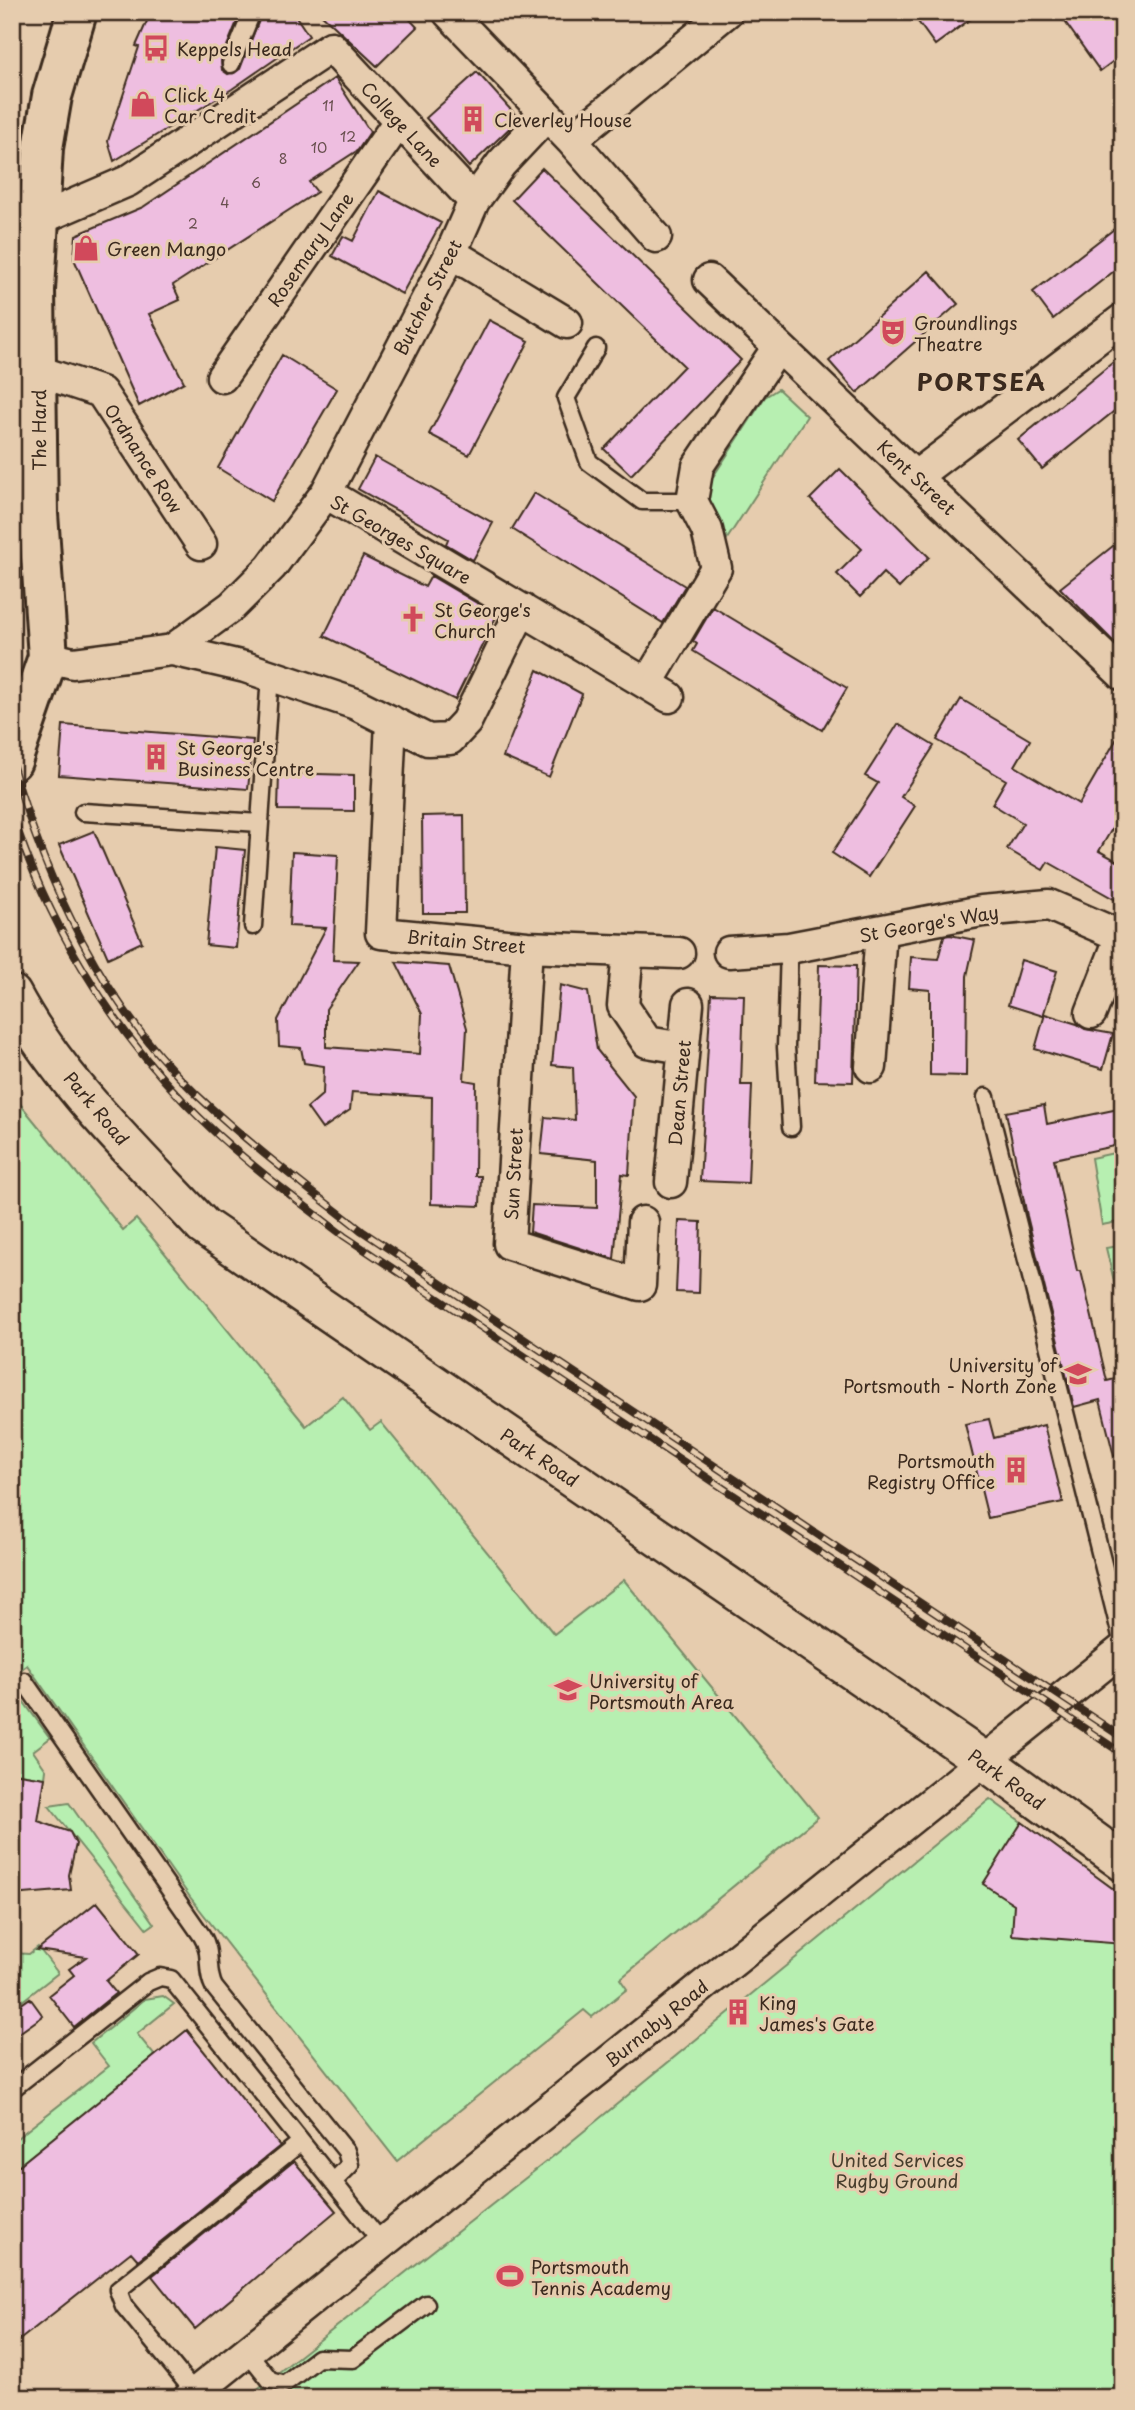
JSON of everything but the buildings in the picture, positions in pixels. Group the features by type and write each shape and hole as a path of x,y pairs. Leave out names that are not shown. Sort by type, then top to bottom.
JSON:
{"main road":[{"name":"The Hard","path":"12,761 48,657 38,514 36,290 43,148 50,109 77,12"}],"street":[{"path":"448,12 571,140 656,237"},
{"path":"571,140 727,12"},
{"name":"College Lane","path":"40,219 128,181 331,47 474,201"},
{"name":"Butcher Street","path":"326,493 451,253 474,201 501,164 547,115"},
{"name":"Rosemary Lane","path":"222,377 399,121"},
{"path":"451,253 567,323"},
{"name":"Kent Street","path":"709,280 1121,669"},
{"path":"916,476 1123,320"},
{"path":"692,501 698,466 778,347"},
{"name":"Ordnance Row","path":"38,371 101,392 201,544"},
{"name":"St Georges Square","path":"172,650 232,606 271,566 326,493 658,691 716,568 708,530 692,501"},
{"name":"St Georges Square","path":"48,657 73,663 172,650 270,675 356,704 428,740 450,739 467,722 522,609"},
{"name":"Britain Street","path":"391,721 381,933 527,947 679,953"},
{"name":"St George's Way","path":"729,952 789,948 982,911 1049,905 1122,936"},
{"path":"871,1067 881,931"},
{"path":"1091,1013 1122,936"},
{"name":"Sun Street","path":"527,947 509,1244 640,1285 643,1222"},
{"path":"628,951 623,1006 647,1042 682,1048"},
{"name":"Park Road","path":"12,995 34,1031 96,1110 203,1226 983,1760 1123,1862"},
{"name":"Dean Street","path":"671,1182 688,1004"},
{"name":"Burnaby Road","path":"192,2395 1123,1649"}],"lane":[{"path":"231,64 252,12"},
{"path":"596,348 566,398 589,462 642,501 692,501"},
{"path":"253,926 270,675"},
{"path":"83,812 260,823"},
{"path":"789,948 786,1047 791,1127"},
{"path":"986,1097 1123,1644"},
{"path":"24,1681 202,1936 209,1951 208,1972 214,1987 346,2151 350,2165 332,2182"},
{"path":"12,2090 148,1982 166,1977 175,1983 382,2243"},
{"path":"192,2395 124,2306 118,2290 301,2142"},
{"path":"247,2351 270,2380 284,2384 318,2358 353,2359 426,2304"}],"green space":[{"path":"778,389 807,416 727,539 709,501 709,483 765,397"},
{"path":"12,1094 123,1230 136,1219 306,1426 343,1397 370,1430 381,1422 554,1634 624,1580 818,1817 620,1979 627,1989 592,2017 584,2010 397,2161 190,1897 27,1665 12,1676"},
{"path":"1123,1151 1123,1221 1102,1225 1091,1158"},
{"path":"1123,1245 1123,1318 1106,1248"},
{"path":"12,1686 50,1738 33,1751 46,1770 45,1778 12,1773"},
{"name":"United Services Rugby Ground","path":"990,1799 1123,1896 1123,2398 246,2398 556,2154"},
{"path":"69,1803 154,1924 147,1929 49,1806"},
{"path":"38,1947 58,1973 12,2009 12,1953 29,1954"},
{"path":"163,1996 174,2004 137,2034 155,2056 12,2171 12,2142 109,2066 91,2043 145,1999"}],"railway":[{"path":"12,763 42,854 82,941 134,1023 164,1060 217,1113 362,1231 1123,1738"},
{"path":"12,813 42,892 61,930 105,1003 130,1038 185,1103 242,1156 344,1236 1123,1754"}],"place":[{"name":"Keppels Head","path":"156,48"},
{"name":"Click 4 Car Credit","path":"143,104"},
{"name":"Cleverley House","path":"473,119"},
{"name":"Green Mango","path":"86,248"},
{"name":"Groundlings Theatre","path":"893,332"},
{"name":"St George's Church","path":"413,619"},
{"name":"St George's Business Centre","path":"156,757"},
{"name":"University of Portsmouth - North Zone","path":"1078,1374"},
{"name":"Portsmouth Registry Office","path":"1016,1470"},
{"name":"University of Portsmouth Area","path":"568,1690"},
{"name":"King James's Gate","path":"738,2012"},
{"name":"Portsmouth Tennis Academy","path":"510,2276"}],"district":[{"name":"PORTSEA","path":"982,381"}]}
